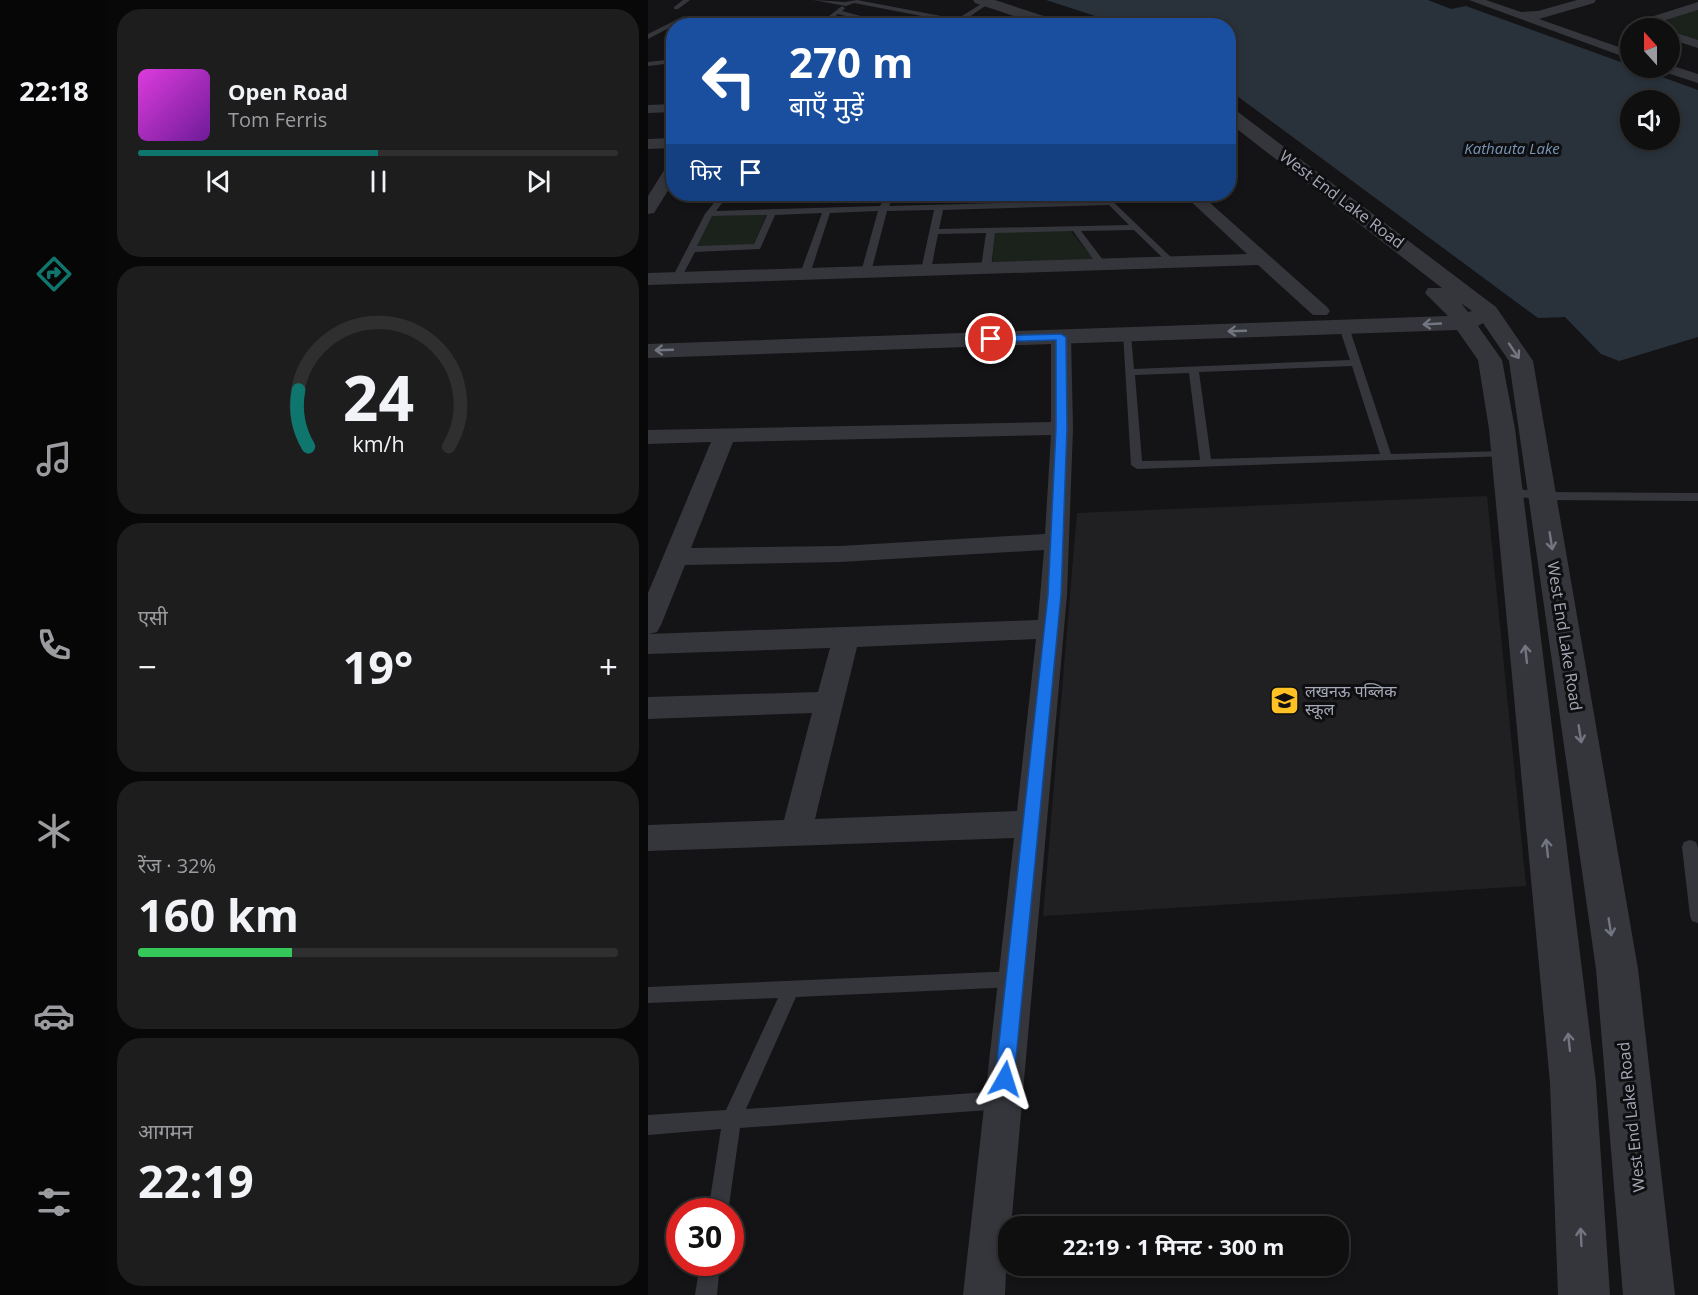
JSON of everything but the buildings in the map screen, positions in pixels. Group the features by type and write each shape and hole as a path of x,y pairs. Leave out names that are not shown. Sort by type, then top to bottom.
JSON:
{"street":[{"path":"1005,0 1052,18"},
{"path":"1475,0 1620,51"},
{"path":"1520,16 1527,10 1563,0"},
{"path":"1520,16 1539,15 1590,0"},
{"path":"984,1 1045,18"},
{"path":"1661,18 1698,6"},
{"path":"1680,38 1698,44"},
{"path":"1680,73 1698,79"},
{"path":"648,109 666,108"},
{"name":"West End Lake Road","path":"1236,120 1521,361 1617,969 1649,1295"},
{"name":"West End Lake Road","path":"1236,137 1468,314 1490,360 1509,492 1573,1083 1584,1295"},
{"path":"648,144 666,143"},
{"path":"649,206 666,189"},
{"path":"1199,201 1320,311"},
{"path":"648,279 1262,259"},
{"path":"648,334 1320,311 1468,314"},
{"path":"648,351 1344,327 1468,314"},
{"path":"984,1295 1051,628 1062,428 1061,337"},
{"path":"648,437 1062,428"},
{"path":"648,625 725,435"},
{"path":"674,557 840,554 1057,541"},
{"path":"648,644 846,638 1051,628"},
{"path":"796,832 846,638"},
{"path":"648,708 829,702"},
{"path":"648,838 1031,824"}],"lane":[{"path":"676,8 687,0"},
{"path":"816,0 846,4"},
{"path":"830,18 853,1 931,18"},
{"path":"961,18 984,1"},
{"path":"837,12 862,18"},
{"path":"648,37 666,28"},
{"path":"648,64 666,61"},
{"path":"676,278 710,214 720,201"},
{"path":"866,272 887,201"},
{"path":"710,214 1110,202 1172,262"},
{"path":"926,270 939,207"},
{"path":"806,274 827,210"},
{"path":"692,249 757,247 772,212"},
{"path":"933,232 1136,227"},
{"path":"1075,228 1101,264"},
{"path":"986,268 991,231"},
{"path":"1344,327 1387,458"},
{"path":"1126,335 1137,465 1504,454"},
{"path":"1129,372 1356,363"},
{"path":"1194,370 1206,463"},
{"path":"1509,492 1543,496 1698,497"},
{"path":"1690,848 1698,916"},
{"path":"648,995 1015,979"},
{"path":"720,1198 732,1119 791,989"},
{"path":"648,1125 1002,1100"},
{"path":"705,1295 708,1276"}],"shaded area":[{"path":"1698,10 1698,41 1680,35 1680,18 1672,18"},
{"path":"766,215 753,246 696,247 712,216"},
{"path":"1070,230 1095,261 992,265 995,232"},
{"name":"लखनऊ पब्लिक स्कूल","path":"1487,496 1526,886 1043,916 1077,513"}],"water":[{"name":"Kathauta Lake","path":"1046,0 1428,0 1451,9 1466,6 1620,62 1620,78 1665,78 1698,90 1698,337 1619,361 1601,354 1565,317 1538,318 1236,95 1236,18 1101,18"}],"place":[{"name":"लखनऊ पब्लिक स्कूल","path":"1284,700"}],"route":[{"path":"991,339 1061,337 1062,428 1054,595 1005,1079"}]}
